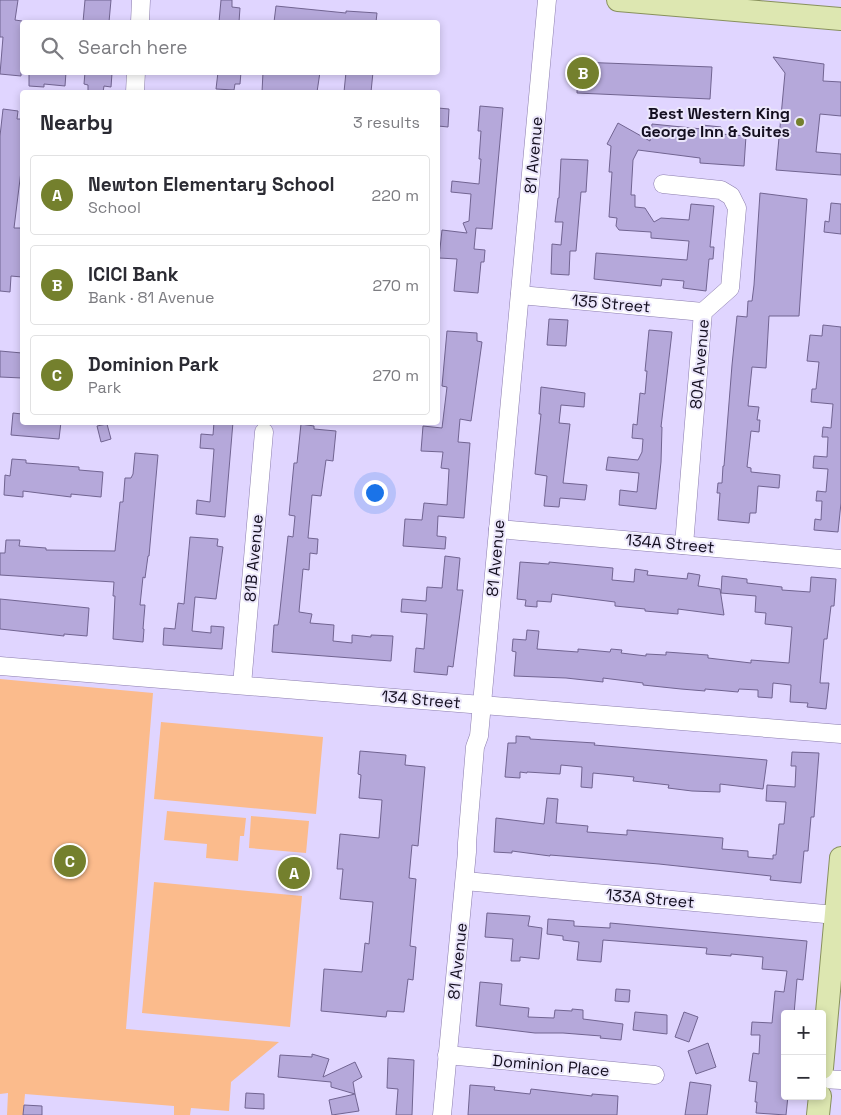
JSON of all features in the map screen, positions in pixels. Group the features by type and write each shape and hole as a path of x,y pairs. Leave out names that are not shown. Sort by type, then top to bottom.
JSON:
{"main road":[{"path":"618,0 841,19"},
{"path":"823,1055 838,910 841,858"},
{"path":"818,1115 820,1100"}],"street":[{"path":"140,20 141,0"},
{"name":"81 Avenue","path":"442,1115 465,881 474,756 478,736 498,529 547,0"},
{"path":"135,90 136,75"},
{"name":"80A Avenue","path":"663,184 721,190 731,196 737,208 730,288 703,312 684,545"},
{"name":"135 Street","path":"520,295 703,312"},
{"name":"81B Avenue","path":"242,685 264,432"},
{"name":"134A Street","path":"498,529 841,559"},
{"name":"134 Street","path":"0,666 841,734"},
{"name":"133A Street","path":"465,881 838,910"},
{"name":"Dominion Place","path":"447,1055 656,1075"},
{"path":"826,1079 841,1080"}],"shaded area":[{"path":"0,679 153,693 126,1029 279,1042 231,1082 229,1111 191,1108 190,1115 174,1115 174,1106 25,1094 23,1115 7,1115 8,1093 0,1094"},
{"path":"161,722 323,737 316,814 154,799"},
{"path":"167,811 246,818 244,836 240,836 238,861 206,858 207,844 164,840"},
{"path":"251,816 309,821 306,853 249,848"},
{"path":"154,882 302,896 290,1027 142,1013"}],"building":[{"path":"0,0 18,0 15,20 20,21 21,76 0,74 3,37 0,37"},
{"path":"85,0 111,0 109,20 83,20"},
{"path":"221,0 232,0 232,7 240,8 239,20 219,20"},
{"path":"276,6 346,13 346,11 377,13 376,20 274,20"},
{"name":"Best Western King George Inn & Suites","path":"773,57 824,64 823,81 841,82 841,116 820,114 816,152 841,154 841,175 776,170 785,73"},
{"path":"578,62 712,67 710,99 577,93"},
{"path":"29,75 66,75 65,86 44,84 44,87 29,86"},
{"path":"85,75 112,75 111,87 104,86 103,90 88,90 88,85 84,84"},
{"path":"218,75 241,75 240,84 235,84 234,90 216,89"},
{"path":"263,75 320,75 317,90 262,90"},
{"path":"346,75 373,75 371,90 344,90"},
{"path":"480,106 503,108 492,229 476,228 474,249 485,250 484,262 481,262 478,293 454,291 457,259 440,258 440,249 442,230 467,233 463,223 469,221 471,194 451,192 452,181 479,184 481,131 478,131"},
{"path":"440,108 449,109 448,127 440,126"},
{"path":"3,109 18,111 17,119 20,119 20,179 14,228 20,228 20,277 11,276 10,292 0,291 0,136"},
{"path":"618,123 650,141 652,124 702,129 702,125 721,127 721,134 746,136 744,166 700,163 700,158 638,150 633,160 631,195 635,195 635,207 645,208 654,222 661,218 689,220 691,204 714,206 710,247 714,247 713,259 709,259 706,291 683,288 684,281 662,279 661,286 594,279 596,253 687,260 689,241 651,238 651,232 619,230 616,226 617,218 609,217 612,172 609,172 611,146 607,144"},
{"path":"561,159 588,160 586,192 581,192 576,251 570,251 569,275 551,274 552,244 561,245 563,222 555,222 559,198"},
{"path":"760,193 807,199 799,316 769,316 766,368 752,367 748,406 759,407 757,420 760,420 759,432 751,431 747,467 751,468 751,472 780,475 779,488 758,486 756,513 750,513 749,523 718,520 720,493 717,493 718,483 722,483 724,466 737,316 747,317 748,301 752,301"},
{"path":"831,203 841,204 841,234 824,232 825,221 829,222"},
{"path":"549,319 568,320 566,346 547,345"},
{"path":"823,325 841,327 841,503 838,532 814,530 815,519 821,520 822,501 816,501 817,491 826,492 828,469 813,468 814,456 827,457 828,437 822,437 823,427 831,428 833,404 811,402 812,389 816,389 819,362 807,361 810,335 822,336"},
{"path":"649,330 672,332 661,427 661,462 656,509 619,505 620,490 637,492 639,473 606,470 608,457 638,460 642,452 643,439 632,438 633,424 637,425 640,393 645,394"},
{"path":"447,331 477,333 477,341 482,342 471,421 460,419 458,442 470,443 464,518 438,516 437,536 446,537 445,549 403,546 405,519 422,520 424,503 447,505 449,469 441,468 443,452 421,451 423,426 442,428 447,387 442,386"},
{"path":"0,351 20,353 20,378 0,377"},
{"path":"541,387 585,393 584,407 561,405 559,423 570,424 563,483 587,485 585,500 560,498 559,507 544,506 547,476 535,474 541,414 539,414"},
{"path":"13,413 20,414 20,425 61,425 59,439 11,435"},
{"path":"107,425 111,439 101,442 97,426"},
{"path":"214,425 233,425 225,517 196,514 197,500 210,502 214,449 200,448 201,434 213,435"},
{"path":"301,425 314,426 314,429 336,431 333,461 326,460 321,496 312,495 308,538 318,539 317,554 310,553 309,570 303,569 299,612 312,614 310,623 334,625 333,641 352,643 352,635 371,637 371,635 393,636 391,661 272,652 274,625 278,625 279,619 288,536 293,537 295,516 289,515 294,463 297,463"},
{"path":"135,453 158,455 149,556 145,578 143,577 140,605 145,605 143,642 113,639 114,582 0,575 0,553 5,553 6,540 20,540 19,546 46,548 46,550 115,551 120,502 123,502 125,478 131,478 133,474"},
{"path":"12,459 26,460 26,463 79,467 79,470 103,472 101,497 71,494 71,497 23,491 23,497 4,495 5,475 10,476"},
{"path":"190,537 218,539 217,546 223,547 216,599 195,597 192,631 211,633 211,626 224,627 222,649 163,645 164,628 175,629 178,603 184,604"},
{"path":"445,556 460,558 457,590 463,590 453,667 448,666 447,675 414,672 416,648 424,649 427,614 401,612 402,599 426,601 427,587 442,588"},
{"path":"520,562 549,564 549,562 613,568 612,580 634,582 635,569 648,571 647,575 687,579 688,573 700,575 698,586 720,589 724,615 678,609 678,614 645,611 645,609 615,606 615,602 552,594 551,602 537,601 537,607 525,606 526,600 517,599"},
{"path":"722,576 747,579 747,583 782,587 782,590 810,592 811,577 836,579 834,606 831,606 827,639 824,639 820,683 829,683 826,709 807,707 808,703 790,702 791,685 773,683 772,698 758,697 758,690 739,689 738,692 705,689 705,691 643,685 643,683 603,678 603,682 566,678 514,676 516,652 512,651 513,639 526,640 527,630 539,631 537,649 578,652 578,649 610,652 611,649 622,650 621,653 646,656 646,654 666,655 666,652 708,655 708,658 751,663 751,660 789,663 792,627 765,624 766,613 755,612 756,596 721,593"},
{"path":"0,599 89,608 87,636 64,634 64,636 0,629"},
{"path":"516,736 530,737 530,739 595,743 594,745 767,760 763,789 720,784 720,792 692,791 668,788 669,785 633,781 634,777 593,773 592,788 581,787 582,767 561,765 560,774 520,772 520,778 505,777 508,743 516,743"},
{"path":"360,751 406,755 405,765 425,767 418,846 412,845 409,878 416,879 410,946 416,947 413,980 408,979 404,1012 387,1011 386,1017 321,1011 324,969 362,972 365,943 369,944 373,902 340,899 343,869 337,869 340,834 379,838 382,800 359,798 361,775 358,774"},
{"path":"792,752 819,753 814,817 811,817 808,851 804,851 801,883 770,880 771,876 659,864 550,856 512,851 512,853 494,852 496,818 544,824 547,798 558,799 556,823 588,826 587,832 627,835 627,830 723,838 722,849 748,851 748,857 773,859 773,855 776,855 779,824 784,824 786,802 766,801 767,785 795,787 796,766 791,766"},
{"path":"487,913 530,916 528,926 542,928 539,959 520,957 520,961 511,961 513,939 485,937"},
{"path":"548,919 574,921 574,926 610,928 610,923 807,941 803,980 797,979 794,1010 781,1010 781,1100 788,1100 786,1115 756,1113 757,1082 749,1081 753,1053 759,1054 760,1035 751,1035 752,1022 772,1023 775,991 784,992 787,971 762,969 763,957 706,954 707,948 603,940 601,962 577,960 579,942 563,940 563,936 547,934"},
{"path":"480,982 502,984 500,1005 529,1008 528,1017 554,1018 555,1010 572,1011 572,1009 583,1010 583,1019 623,1024 621,1040 600,1038 601,1036 535,1033 476,1026"},
{"path":"616,989 630,990 629,1002 615,1001"},
{"path":"635,1012 667,1015 667,1034 633,1030"},
{"path":"684,1012 698,1017 689,1042 675,1037"},
{"path":"708,1043 716,1067 696,1074 688,1051"},
{"path":"312,1054 329,1059 323,1077 355,1062 362,1077 353,1082 355,1094 331,1087 331,1082 278,1077 280,1055 312,1057"},
{"path":"388,1058 414,1060 412,1115 396,1115 398,1089 387,1088"},
{"path":"690,1082 711,1085 707,1115 685,1115"},
{"path":"470,1085 495,1087 494,1090 530,1094 531,1089 592,1096 592,1094 618,1096 617,1115 468,1115"},
{"path":"246,1093 264,1094 264,1109 245,1108"},
{"path":"355,1094 359,1111 332,1115 329,1100"},
{"path":"24,1105 42,1106 42,1115 23,1115"}],"place":[{"name":"ICICI Bank","path":"583,73"},
{"name":"Best Western King George Inn & Suites","path":"800,122"},
{"name":"Dominion Park","path":"70,861"},
{"name":"Newton Elementary School","path":"294,873"}]}
